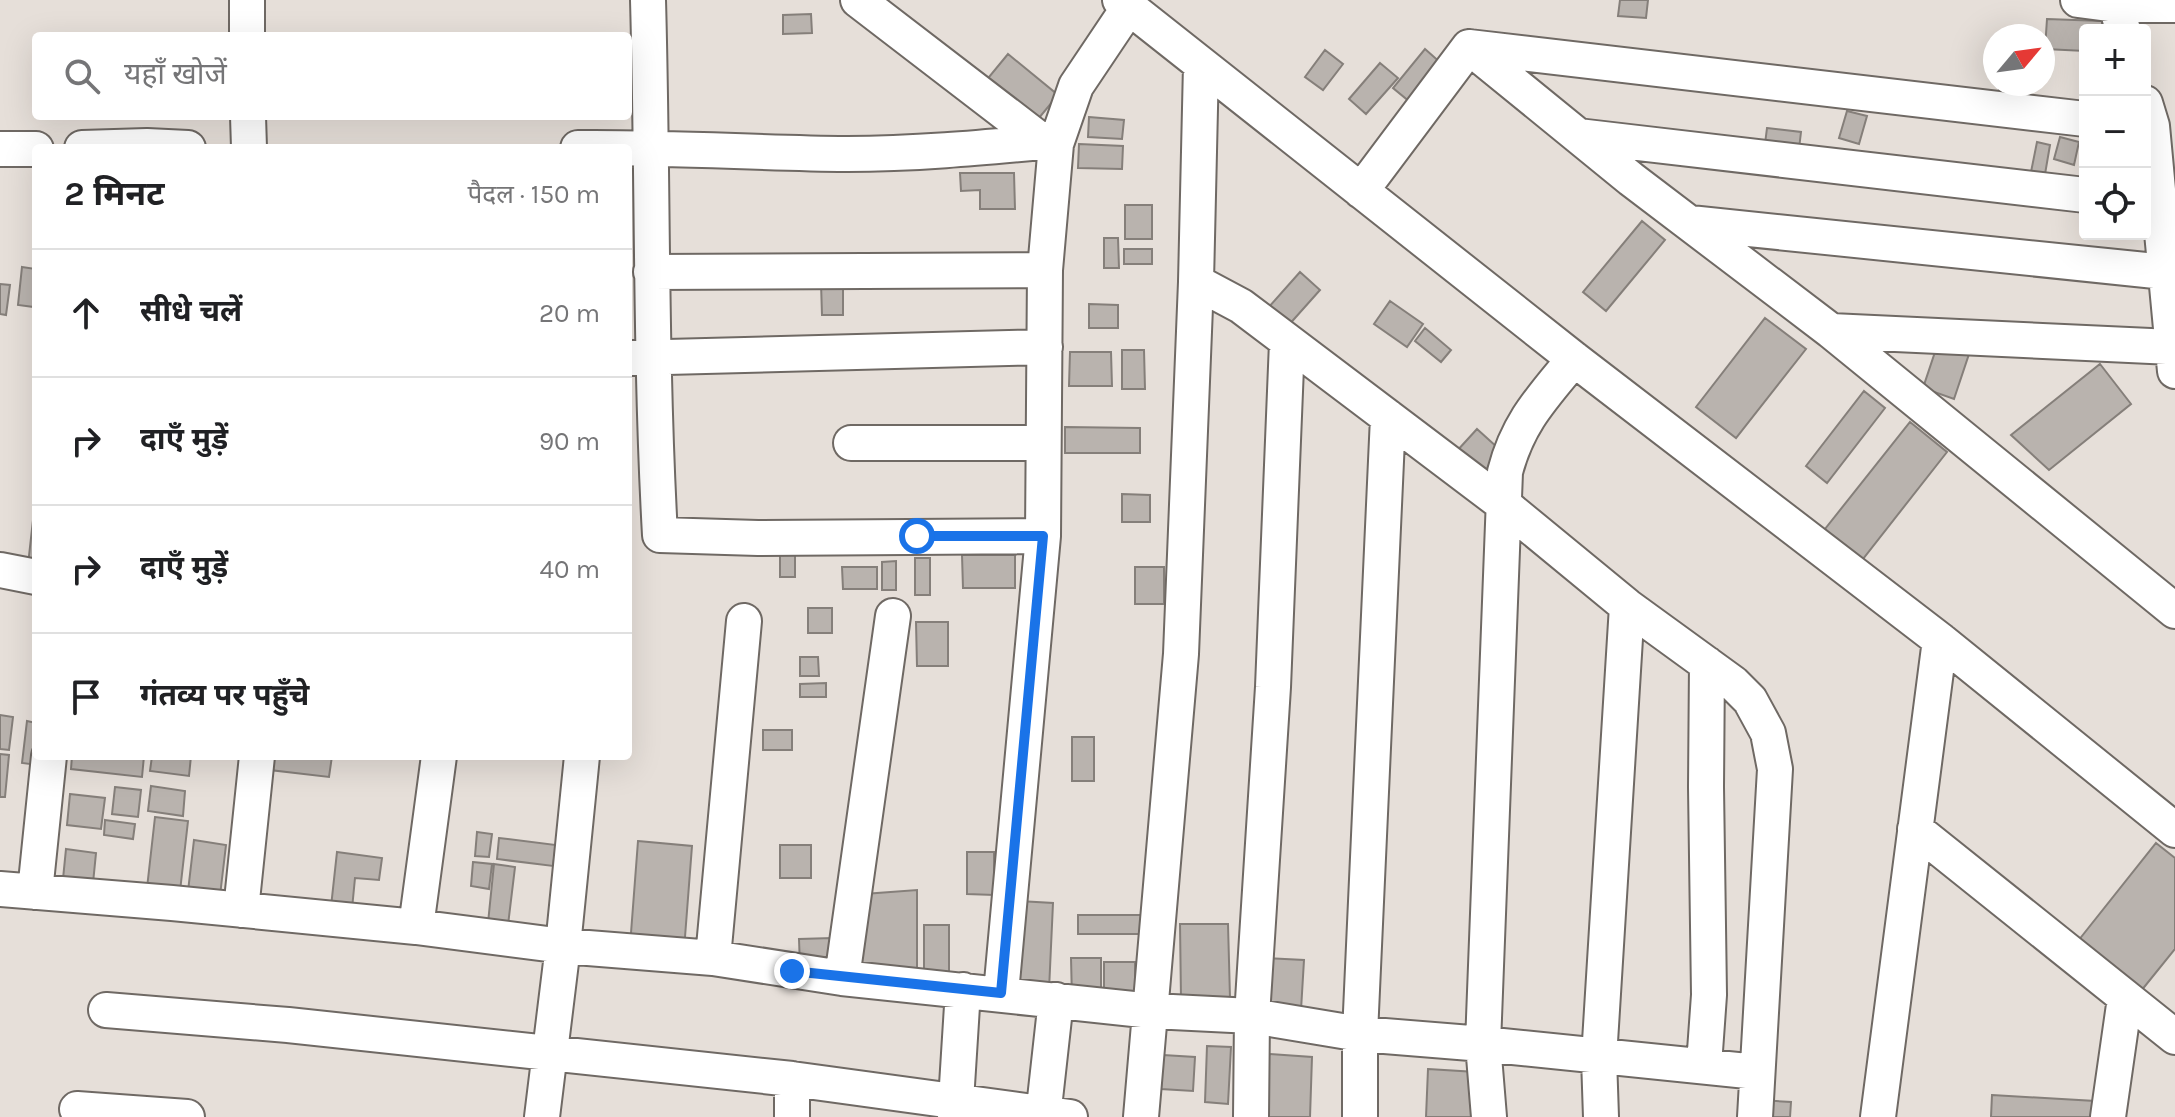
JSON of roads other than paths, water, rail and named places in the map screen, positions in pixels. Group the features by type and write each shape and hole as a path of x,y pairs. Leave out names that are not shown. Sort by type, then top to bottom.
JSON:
{"street":[{"path":"247,0 247,32"},
{"path":"648,0 651,272 641,358 660,535 758,538 1043,536"},
{"path":"858,0 1049,143"},
{"path":"2078,0 2118,12 2175,5"},
{"path":"1001,993 1043,536 1049,143 1076,86 1124,4 1574,359 1940,640 2175,830"},
{"path":"1361,191 1469,47"},
{"path":"1469,47 2079,118"},
{"path":"1469,47 1578,136 1831,331 2175,611"},
{"path":"1141,1117 1181,654 1201,65"},
{"path":"248,120 249,144"},
{"path":"1831,331 2173,359 2167,250 2152,203 2154,120"},
{"path":"1578,136 2079,194"},
{"path":"632,147 848,154 1049,143"},
{"path":"0,149 32,149"},
{"path":"1690,223 2167,250"},
{"path":"651,272 1045,270"},
{"path":"1196,282 1241,306 1503,504 1627,606 1733,683 1750,700 1768,733 1775,769 1755,1117"},
{"path":"1251,1117 1252,1016 1273,687 1287,342"},
{"path":"641,358 1045,347"},
{"path":"1489,1117 1483,1044 1505,472 1522,424 1574,359"},
{"path":"1360,1117 1360,1034 1388,417"},
{"path":"851,443 1043,443"},
{"path":"0,570 32,576"},
{"path":"1601,1117 1599,1058 1627,606"},
{"path":"842,978 893,616"},
{"path":"713,958 744,621"},
{"path":"1878,1117 1940,640"},
{"path":"1704,1065 1709,995 1707,664"},
{"path":"35,892 49,760"},
{"path":"241,910 257,760"},
{"path":"416,927 438,760"},
{"path":"542,1117 582,760"},
{"path":"1915,829 2175,1037"},
{"path":"0,889 416,927 563,946 713,958 842,978 1152,1011 1252,1016 1360,1034 1757,1072"},
{"path":"956,1110 963,990"},
{"path":"2108,1117 2125,998"},
{"path":"106,1010 288,1025 792,1079 956,1110 1052,1116 1056,1000"},
{"path":"792,1079 792,1117"},
{"path":"77,1109 187,1117"}]}
